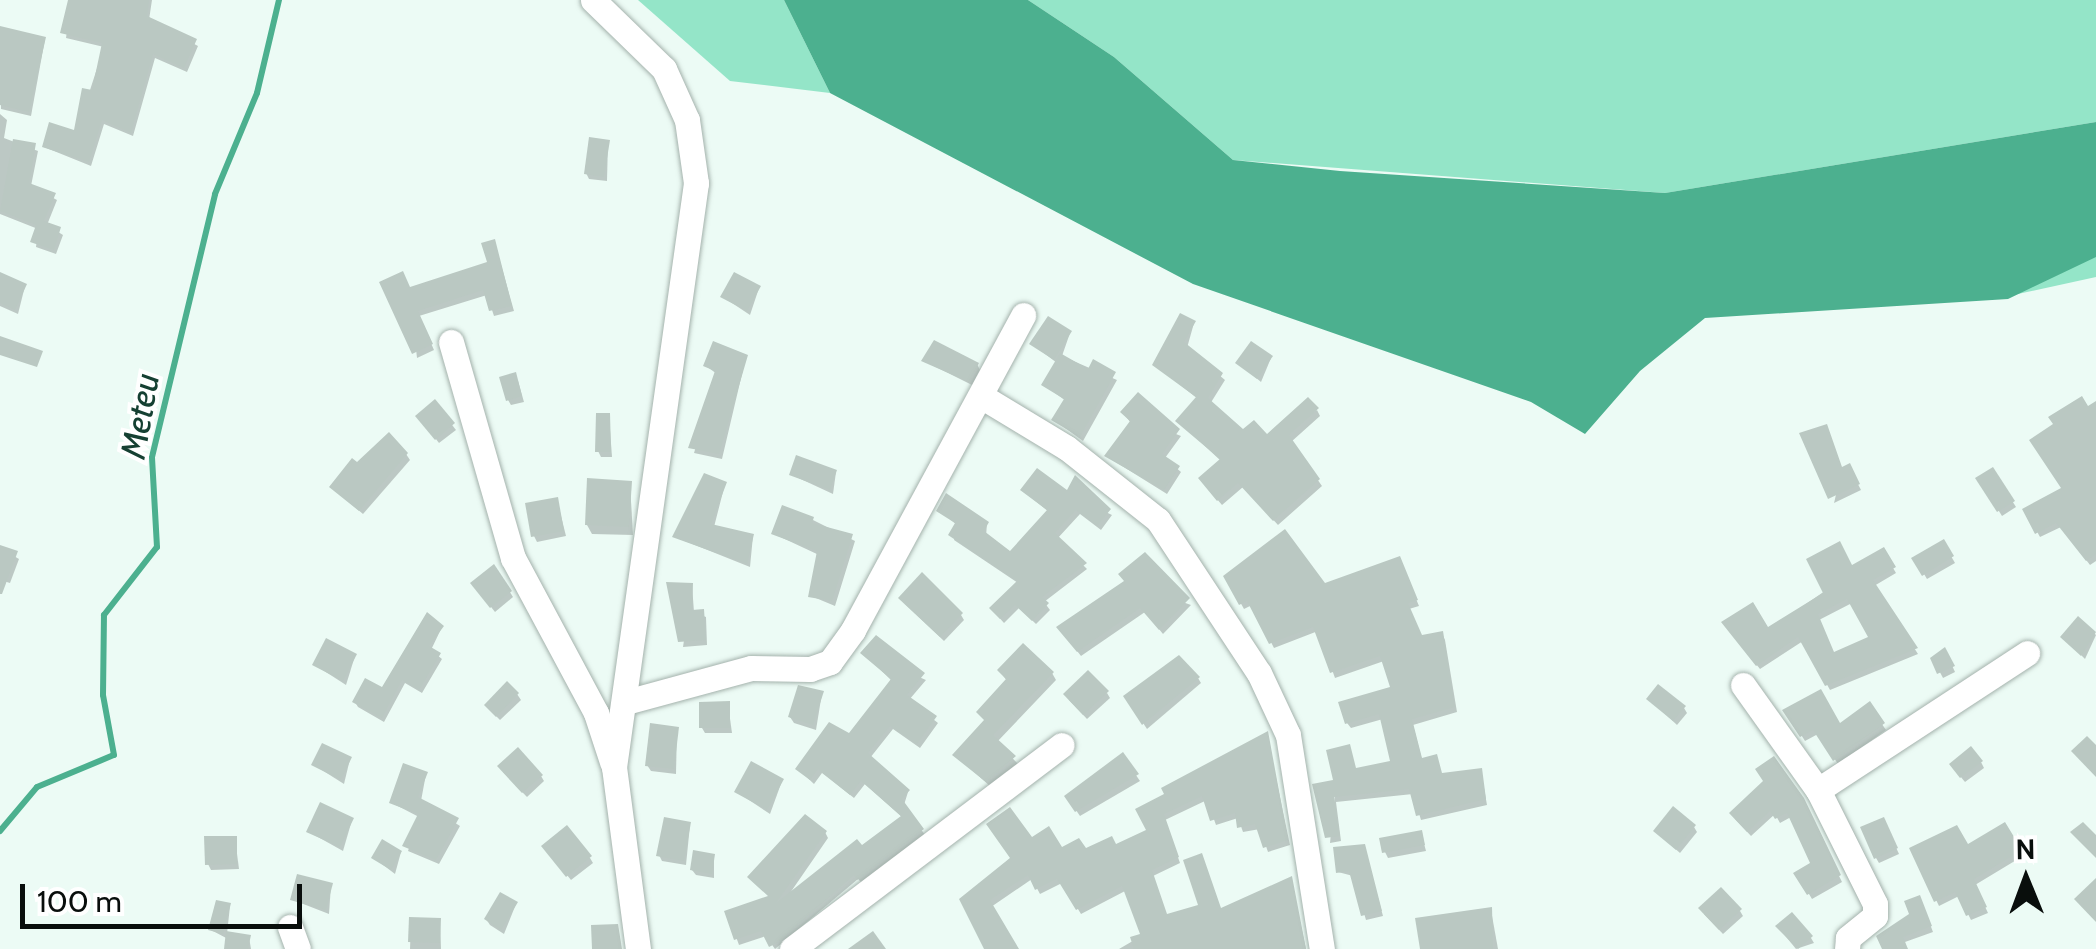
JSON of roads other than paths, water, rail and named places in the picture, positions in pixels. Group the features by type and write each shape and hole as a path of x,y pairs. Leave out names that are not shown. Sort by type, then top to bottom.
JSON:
{"street":[{"path":"593,0 664,69 688,120 696,183 614,767"},
{"path":"626,702 751,668 810,669 830,662 1023,315"},
{"path":"451,342 513,558 596,713 614,767 638,949"},
{"path":"981,396 1068,448 1158,520 1259,672 1288,735 1322,949"},
{"path":"1818,790 2026,653"},
{"path":"1743,685 1818,790 1876,904 1875,916 1848,938 1846,949"},
{"path":"792,949 1062,745"}],"waterway":[{"name":"Meteu","path":"0,831 37,787 114,755 103,695 104,615 157,547 152,457 215,194 257,93 279,0"}]}
